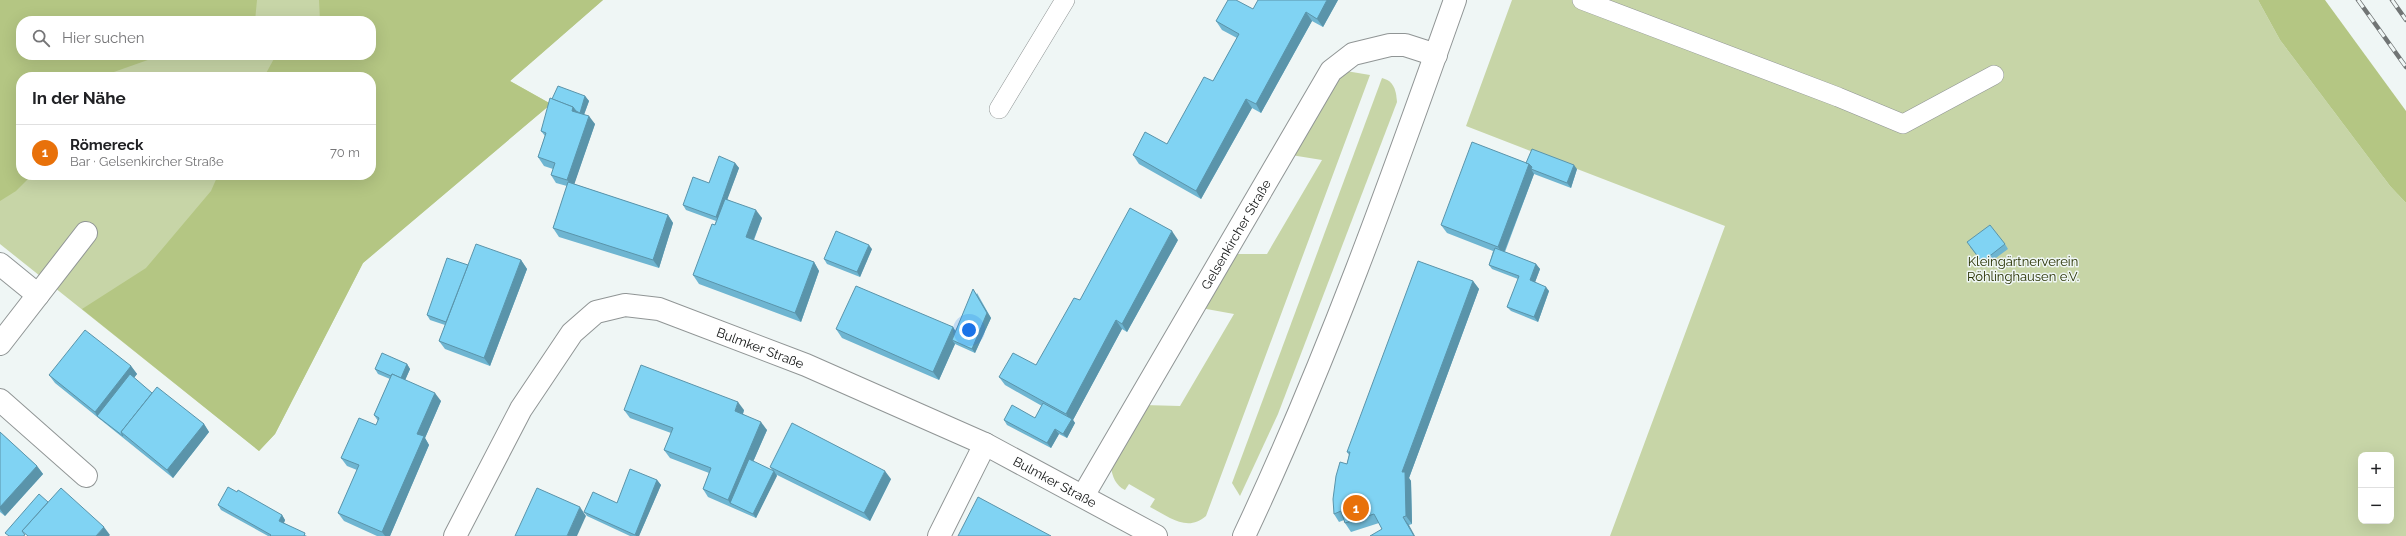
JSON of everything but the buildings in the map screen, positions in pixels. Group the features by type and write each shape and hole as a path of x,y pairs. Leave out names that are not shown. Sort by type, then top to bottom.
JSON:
{"street":[{"path":"1244,536 1306,398 1365,249 1455,0"},
{"name":"Gelsenkircher Straße","path":"1083,496 1331,71 1353,54 1390,45 1405,45 1436,55"},
{"path":"0,344 86,233"},
{"path":"0,264 38,294"},
{"name":"Bulmker Straße","path":"455,536 521,409 572,333 596,312 625,306 659,309 806,365 985,444 1156,536"},
{"path":"0,400 86,476"},
{"path":"939,536 985,444"}],"lane":[{"path":"999,109 1065,0"},
{"path":"1582,0 1831,94 1903,124 1994,75"}],"green space":[{"path":"0,0 603,0 510,81 551,104 363,263 275,434 259,451 0,244"},
{"path":"0,0 257,0 255,16 16,16 16,60 148,60 114,72 16,72 16,180 27,180 16,191 0,201"},
{"path":"319,0 603,0 510,81 551,104 363,263 275,434 259,451 82,309 146,268 211,191 216,180 376,180 376,72 267,72 273,60 376,60 376,16 320,16"},
{"name":"Kleingärtnerverein Röhlinghausen e.V.","path":"1512,0 2258,0 2280,40 2390,186 2406,203 2406,536 1610,536 1725,226 1466,126"},
{"path":"2258,0 2325,0 2406,111 2406,203 2390,186 2280,40"},
{"path":"1346,71 1370,75 1206,516 1199,521 1192,523 1178,521 1150,507 1155,499 1129,484 1125,490 1119,486 1112,474 1111,467 1144,405 1180,406 1234,314 1201,308 1233,254 1267,254 1322,160 1291,155 1335,80"},
{"path":"1382,78 1389,81 1394,87 1397,102 1278,414 1240,496 1232,483"}],"railway":[{"path":"2358,0 2406,67"},
{"path":"2392,0 2406,20"}],"place":[{"name":"Römereck","path":"1356,508"}]}
